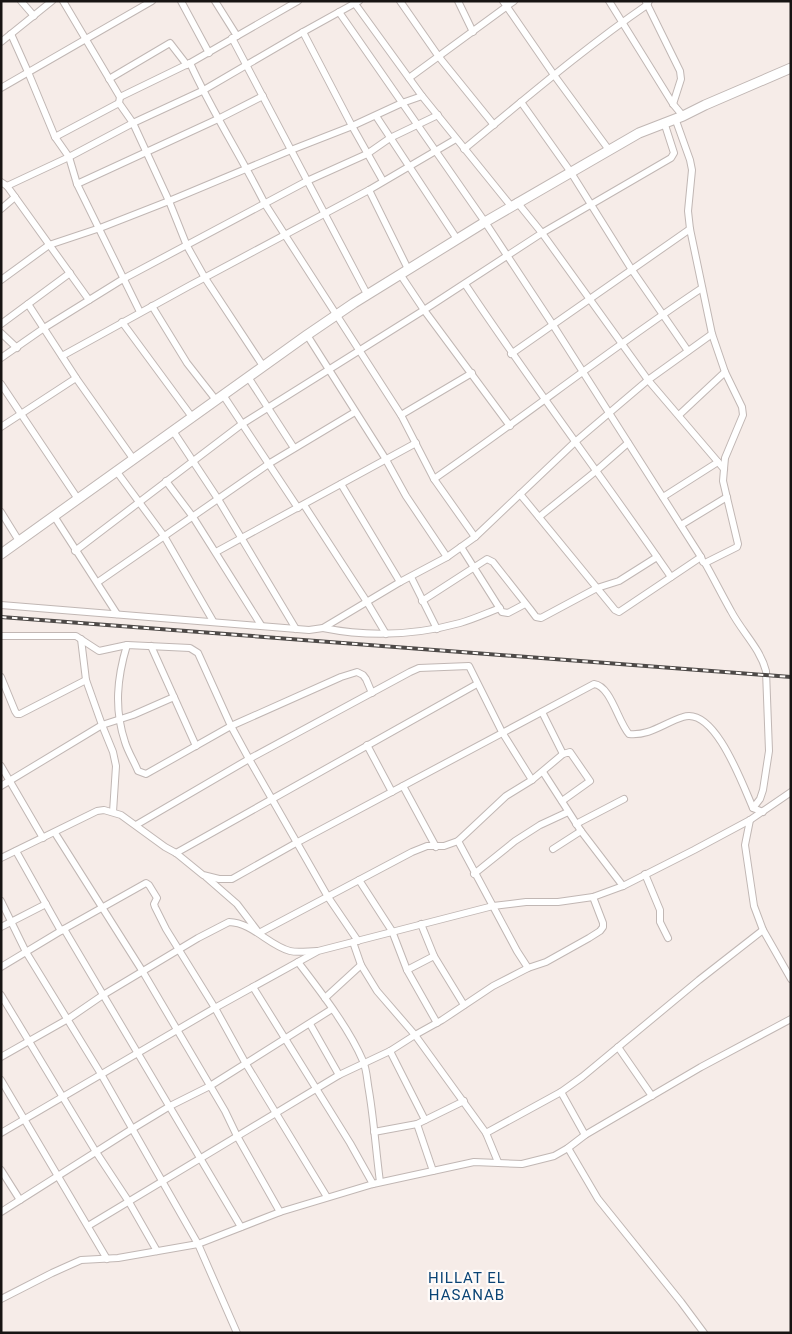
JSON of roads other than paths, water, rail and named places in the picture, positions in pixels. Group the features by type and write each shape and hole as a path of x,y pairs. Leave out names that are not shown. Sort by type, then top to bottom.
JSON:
{"main road":[{"path":"1,554 134,460 192,416 367,294 514,204 639,133 791,68"}],"street":[{"path":"21,1 34,16"},
{"path":"1,42 52,1"},
{"path":"63,1 133,123 187,246 205,278 263,366"},
{"path":"1,88 152,1"},
{"path":"181,1 208,53"},
{"path":"215,1 235,37 247,65 307,182 367,294"},
{"path":"55,137 189,64 298,1"},
{"path":"400,1 439,57 494,125"},
{"path":"458,1 473,32"},
{"path":"409,78 473,32 505,4 514,1"},
{"path":"520,494 615,610 619,612 671,577 703,560 737,547 738,544 723,481 725,458 743,415 742,407 725,372 712,334 702,288 688,211 692,170 690,160 679,117 673,104 609,1"},
{"path":"89,300 4,184 69,157 133,123 202,90 355,2 422,96 456,139 542,233 648,380 724,468"},
{"path":"464,149 647,2 680,71 681,79 673,104"},
{"path":"505,4 609,150"},
{"path":"339,12 485,222 553,325 703,560 731,612 763,661 766,671 769,751 763,790 760,799 753,808"},
{"path":"303,32 367,154 383,180"},
{"path":"11,34 55,137 69,157 77,184 140,312"},
{"path":"109,79 170,43 189,64 284,236 360,350 401,416 434,479 475,537"},
{"path":"77,184 263,96"},
{"path":"1,280 49,245 169,202 422,96"},
{"path":"521,102 570,171 632,270 688,351"},
{"path":"1,358 44,328 123,279 307,182 367,154 390,138 438,115"},
{"path":"376,116 457,240"},
{"path":"75,551 242,424 424,310 542,233 674,156 664,122"},
{"path":"62,356 368,190 456,139"},
{"path":"368,190 408,269"},
{"path":"1,209 15,197"},
{"path":"511,354 690,229"},
{"path":"1,324 70,273"},
{"path":"400,274 424,310 510,426"},
{"path":"464,284 511,354 671,577"},
{"path":"434,479 510,426 662,314 702,288"},
{"path":"28,304 76,378 134,460"},
{"path":"152,306 186,363 220,397 242,424 367,602 386,634"},
{"path":"122,322 192,416"},
{"path":"1,333 17,348"},
{"path":"1,605 296,629 317,630 323,628 400,582 447,557 475,537 575,442 648,380 712,334"},
{"path":"307,335 385,458 406,496 447,557"},
{"path":"679,415 725,372"},
{"path":"401,416 472,373"},
{"path":"248,377 294,448"},
{"path":"1,427 76,378"},
{"path":"1,384 78,499"},
{"path":"98,582 270,463 355,412"},
{"path":"173,431 218,499 296,629"},
{"path":"216,552 301,507 385,458 416,443"},
{"path":"539,517 628,443"},
{"path":"663,497 718,462"},
{"path":"117,472 164,536 213,621"},
{"path":"166,480 216,552 261,625"},
{"path":"340,484 400,582"},
{"path":"681,526 727,497"},
{"path":"1,512 19,541"},
{"path":"54,516 117,614"},
{"path":"461,547 502,612 508,613 525,604"},
{"path":"422,601 487,559 493,562 525,604 536,616 541,618 597,588 620,581 657,558"},
{"path":"411,577 437,629"},
{"path":"323,628 338,632 386,634 437,629 460,623 500,608"},
{"path":"1,636 76,636 99,651 127,645 190,648 198,654 231,726 249,759 296,843 356,941 362,965 377,991 415,1035 464,1101 486,1133 498,1162"},
{"path":"81,639 86,680 113,752 116,766 113,812"},
{"path":"127,645 117,686 120,718 125,741 138,771 146,774 231,726 341,677 357,672 363,675 372,693"},
{"path":"151,646 196,746"},
{"path":"136,826 249,759 419,668 469,666 472,668 477,684 502,732 532,780"},
{"path":"1,677 17,714 86,680"},
{"path":"176,853 477,684"},
{"path":"203,875 219,879 232,879 594,684 598,684 608,694 629,734 653,732 684,716 703,720 721,741 753,808 763,812"},
{"path":"1,786 102,725 133,715 174,697"},
{"path":"542,712 563,754"},
{"path":"367,745 392,792"},
{"path":"261,934 412,852 427,846 444,846 458,841 497,804 543,772 563,754 572,752 590,781 562,801"},
{"path":"1,766 11,780 43,838"},
{"path":"543,772 576,824 623,886"},
{"path":"403,786 436,846"},
{"path":"1,1057 68,1020 103,995 230,922 241,924 261,934 276,945 292,952 318,951 493,906 526,902 558,902 593,897 623,886 750,820 791,792"},
{"path":"576,824 624,799"},
{"path":"1,858 97,811 113,812 121,815 165,848 176,853 203,875 237,904 261,934"},
{"path":"474,874 515,841 540,825 568,812"},
{"path":"750,820 745,845 754,906 764,930 791,979"},
{"path":"553,849 581,831"},
{"path":"55,833 103,906 143,972 225,1111 280,1212"},
{"path":"458,841 474,874 517,952 528,968"},
{"path":"16,851 241,1227"},
{"path":"645,874 660,910 660,922 668,938"},
{"path":"359,880 392,931 407,970 437,1023"},
{"path":"1,967 146,882 156,898 155,907 179,950 327,1197"},
{"path":"88,1226 316,1088 390,1051 437,1023 492,986 528,968 546,962 600,931 603,923 593,897"},
{"path":"1,901 26,952 101,1074 198,1244 237,1333"},
{"path":"1,927 46,904"},
{"path":"422,924 434,956 464,1005"},
{"path":"486,1133 561,1092 764,930"},
{"path":"1,1133 176,1030 318,951"},
{"path":"407,970 434,956"},
{"path":"298,962 326,998 356,1046 364,1063 374,1120 380,1182"},
{"path":"326,998 362,965"},
{"path":"253,987 350,1143 372,1184"},
{"path":"1,995 158,1252"},
{"path":"1,1212 132,1129 170,1106 210,1086 332,1009"},
{"path":"1,1299 81,1260 106,1259 158,1252 198,1244 280,1212 372,1184 474,1162 522,1164 554,1156 585,1135 701,1067 791,1019"},
{"path":"310,1024 339,1075"},
{"path":"618,1047 652,1096"},
{"path":"390,1051 425,1120"},
{"path":"1,1080 106,1259"},
{"path":"561,1092 585,1135"},
{"path":"374,1132 417,1124 464,1101"},
{"path":"417,1124 433,1171"},
{"path":"568,1148 598,1199 704,1333"},
{"path":"1,1170 20,1200"}],"railway":[{"path":"1,617 791,677"}],"district":[{"name":"HILLAT EL HASANAB","path":"467,1286"}]}
